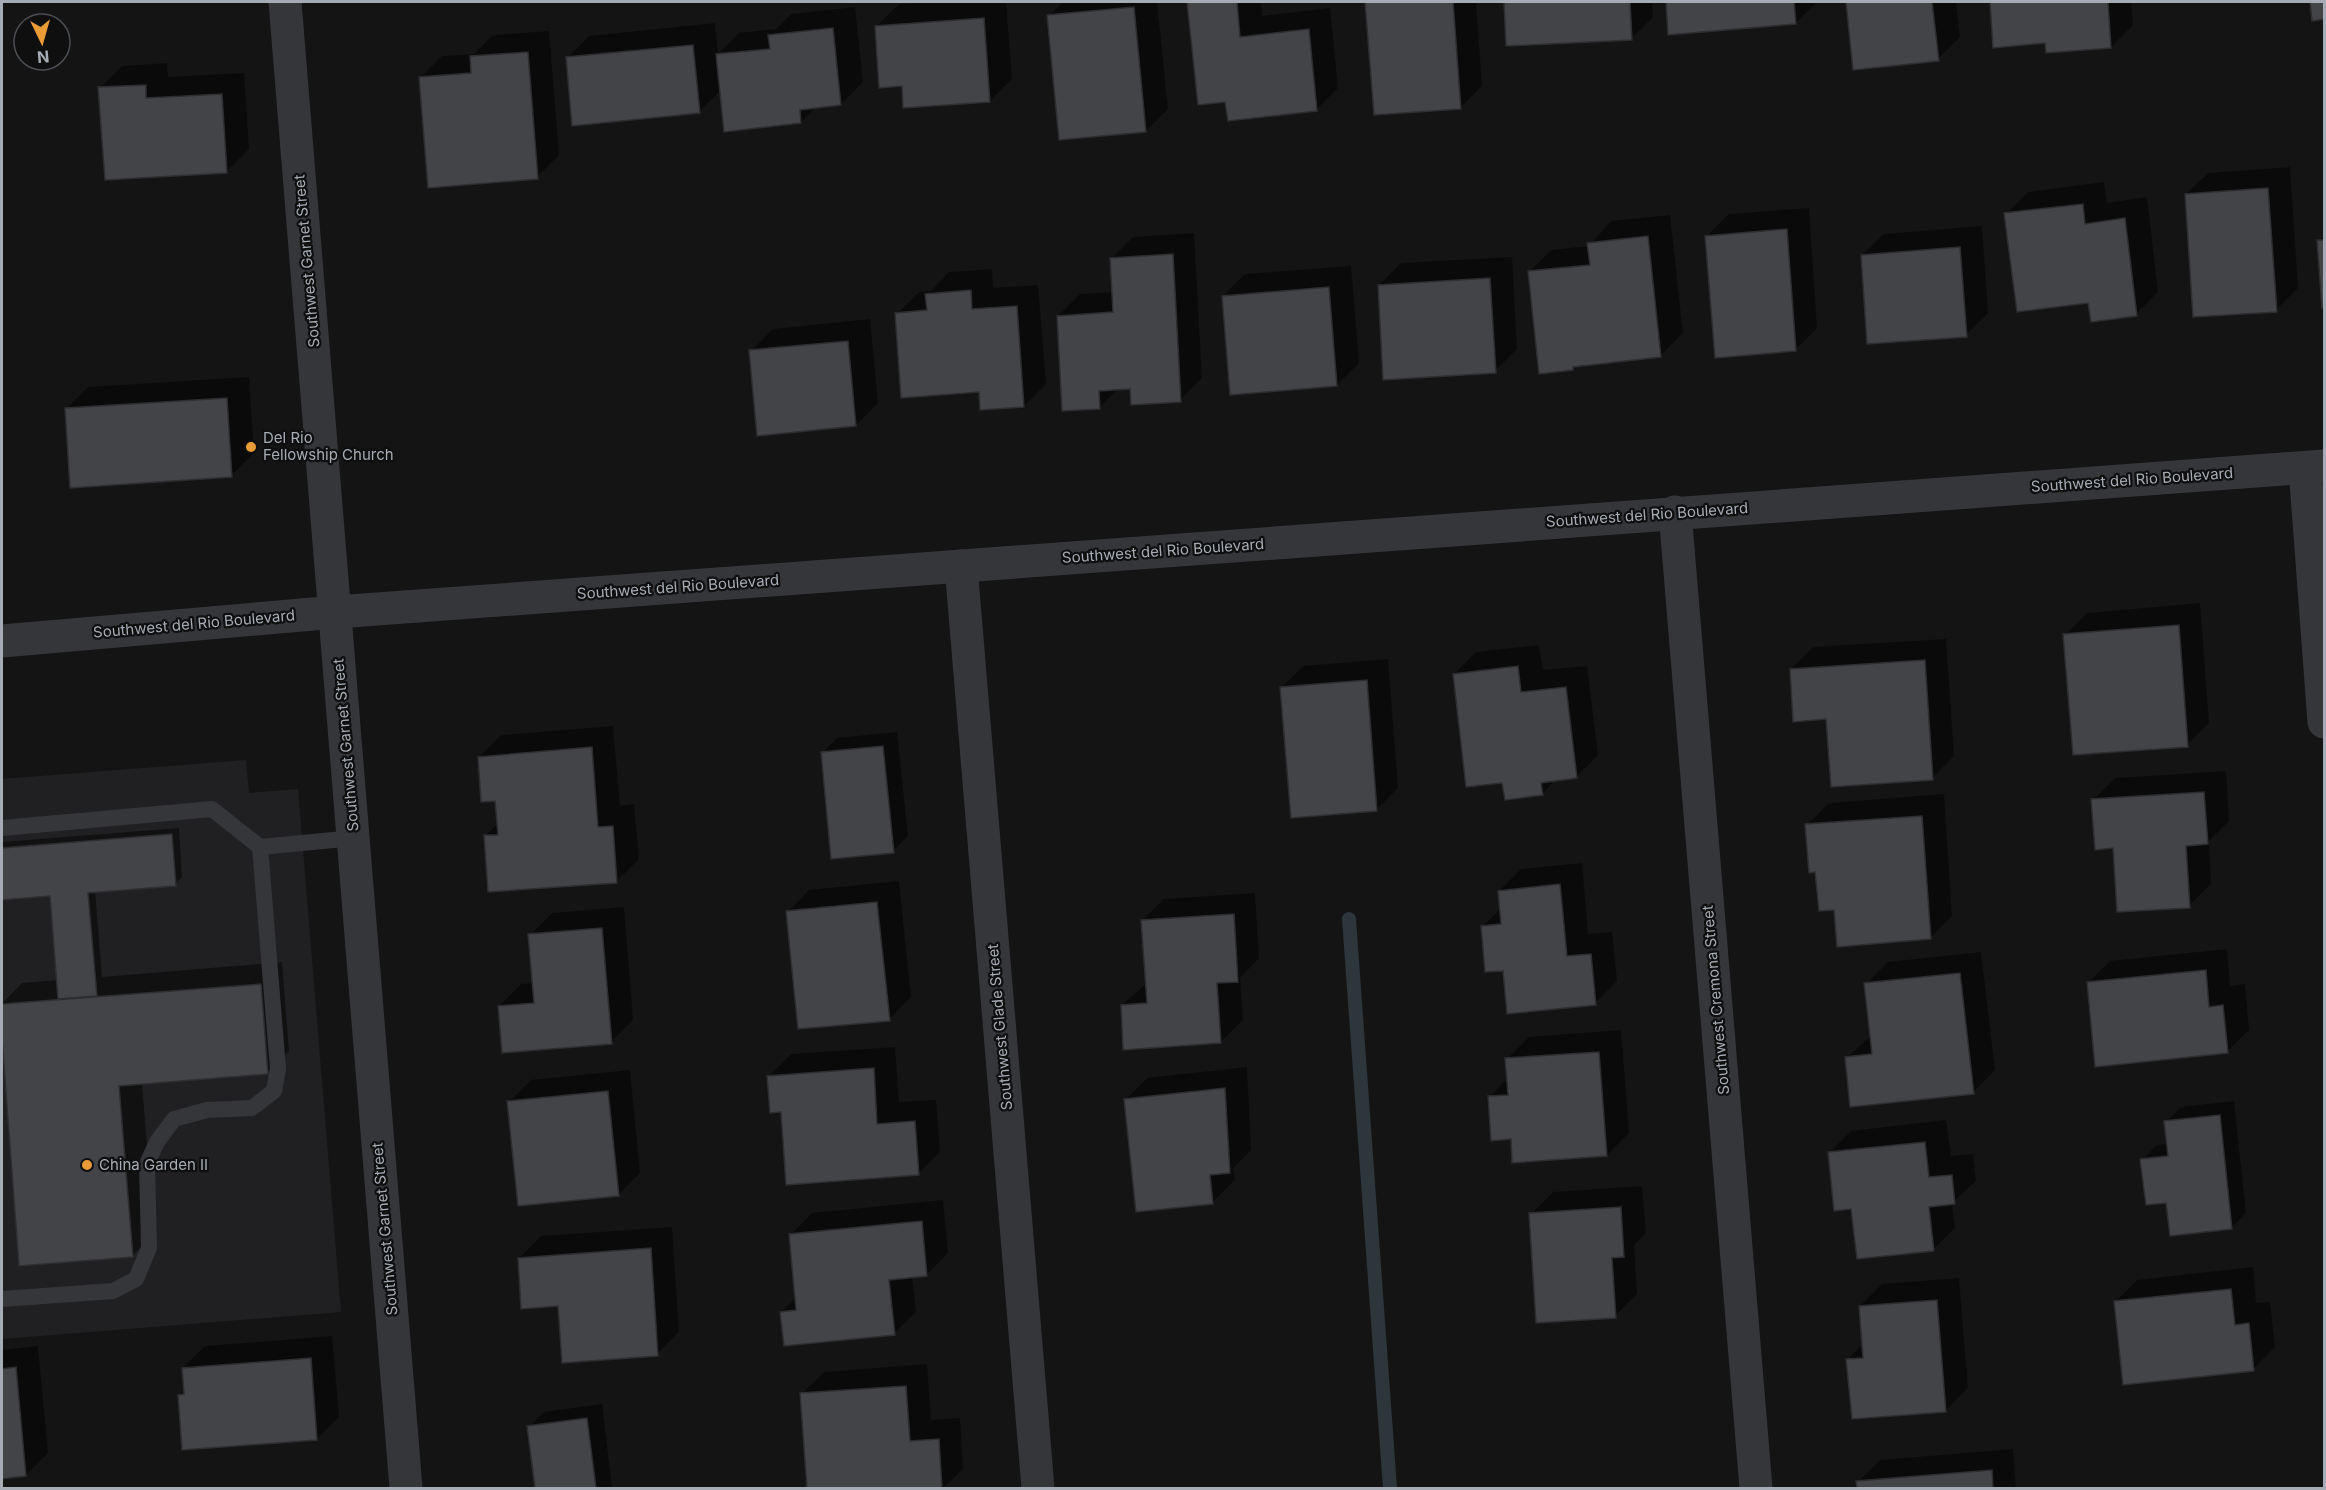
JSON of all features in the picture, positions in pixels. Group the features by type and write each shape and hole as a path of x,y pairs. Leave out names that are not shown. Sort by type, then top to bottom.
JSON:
{"street":[{"name":"Southwest Garnet Street","path":"285,2 406,1488"},
{"name":"Southwest del Rio Boulevard","path":"2,641 336,612 1675,512 2315,467"},
{"path":"2315,467 2325,722"},
{"name":"Southwest Cremona Street","path":"1675,512 1756,1488"},
{"name":"Southwest Glade Street","path":"961,566 1038,1488"}],"lane":[{"path":"2,828 212,809 260,847 354,838"},
{"path":"2,1299 113,1291 136,1279 149,1248 147,1164 157,1142 174,1119 207,1110 252,1108 274,1091 278,1069 260,847"}],"shaded area":[{"path":"246,760 249,793 298,789 341,1312 2,1339 2,779"}],"building":[{"path":"1187,2 1237,2 1240,37 1309,29 1317,111 1228,121 1225,102 1198,105"},
{"path":"1365,2 1453,2 1461,109 1374,115"},
{"path":"1504,2 1630,2 1632,40 1506,46"},
{"path":"1666,2 1794,2 1796,24 1668,35"},
{"path":"1846,2 1932,2 1939,61 1853,70"},
{"path":"1990,2 2108,2 2111,48 2046,53 2045,43 1993,48"},
{"path":"2310,2 2324,2 2324,19 2312,21"},
{"path":"1134,7 1146,132 1059,140 1047,15"},
{"path":"984,18 990,102 903,108 902,86 879,88 875,26"},
{"path":"833,28 841,105 800,110 801,123 724,132 716,54 770,49 768,35"},
{"path":"693,45 700,113 572,126 566,57"},
{"path":"528,52 538,179 428,188 419,77 471,73 470,56"},
{"path":"146,85 146,98 222,94 227,173 105,180 98,87"},
{"path":"2268,188 2277,312 2193,317 2185,194"},
{"path":"2083,204 2085,224 2125,218 2137,316 2091,322 2088,303 2017,312 2004,213"},
{"path":"1787,229 1796,351 1715,358 1705,236"},
{"path":"1648,236 1661,357 1573,367 1573,370 1539,374 1528,271 1590,265 1587,243"},
{"path":"2317,240 2324,240 2324,307 2322,308"},
{"path":"1960,247 1967,337 1867,344 1861,255"},
{"path":"1173,254 1181,402 1131,405 1130,389 1099,391 1100,409 1062,411 1057,316 1113,312 1110,258"},
{"path":"1490,278 1496,373 1383,380 1378,285"},
{"path":"1329,287 1337,386 1230,395 1222,296"},
{"path":"971,290 972,309 1017,306 1024,407 980,410 979,392 901,398 895,313 927,310 925,294"},
{"path":"848,341 856,426 757,436 749,350"},
{"path":"227,398 232,477 70,488 65,408"},
{"path":"2179,625 2188,747 2073,755 2063,634"},
{"path":"1925,660 1933,780 1831,787 1826,719 1793,722 1790,669"},
{"path":"1518,666 1521,692 1566,687 1577,778 1541,783 1543,795 1505,800 1502,783 1466,787 1453,674"},
{"path":"1367,680 1377,811 1291,818 1280,687"},
{"path":"883,746 894,853 831,859 821,752"},
{"path":"592,747 598,827 613,826 617,883 488,892 484,835 498,835 495,801 481,802 478,757"},
{"path":"2204,792 2208,844 2186,846 2190,908 2117,912 2113,848 2095,850 2091,799"},
{"path":"1922,816 1931,939 1837,947 1834,910 1819,911 1815,872 1809,873 1805,824"},
{"path":"172,834 176,886 88,893 97,996 58,999 50,896 2,900 2,848"},
{"path":"1560,884 1567,956 1591,954 1596,1005 1507,1014 1503,971 1485,972 1481,926 1501,924 1498,891"},
{"path":"877,902 890,1021 798,1029 786,911"},
{"path":"1234,914 1238,982 1217,983 1221,1043 1123,1050 1121,1005 1147,1003 1141,920"},
{"path":"602,928 612,1044 502,1053 498,1006 534,1003 528,934"},
{"path":"2206,970 2209,1007 2223,1005 2228,1053 2095,1067 2087,982"},
{"path":"1960,973 1974,1094 1850,1107 1845,1057 1872,1054 1864,983"},
{"path":"261,984 268,1074 119,1086 133,1257 19,1266 2,1039 2,1004"},
{"path":"1599,1052 1607,1156 1512,1163 1511,1139 1491,1141 1488,1096 1508,1095 1505,1058"},
{"path":"874,1068 877,1124 915,1121 919,1175 786,1185 781,1112 770,1113 767,1076"},
{"path":"1225,1088 1230,1173 1210,1175 1213,1204 1136,1212 1124,1099"},
{"path":"608,1091 619,1196 518,1206 507,1101"},
{"path":"2220,1115 2232,1229 2170,1236 2166,1203 2146,1205 2140,1159 2168,1156 2164,1121"},
{"path":"1925,1142 1929,1177 1952,1175 1955,1204 1929,1207 1934,1251 1857,1259 1851,1209 1834,1211 1828,1152"},
{"path":"1621,1207 1624,1257 1612,1258 1616,1318 1536,1323 1529,1213"},
{"path":"922,1221 927,1276 889,1280 895,1335 784,1346 780,1312 796,1310 789,1234"},
{"path":"651,1248 658,1356 562,1363 558,1306 521,1309 518,1258"},
{"path":"2231,1289 2235,1325 2249,1323 2254,1371 2123,1385 2114,1301"},
{"path":"1937,1300 1946,1412 1852,1419 1846,1359 1863,1358 1859,1306"},
{"path":"311,1358 317,1440 182,1450 178,1395 184,1394 182,1368"},
{"path":"16,1367 26,1476 2,1479 2,1369"},
{"path":"906,1386 910,1441 939,1439 942,1488 807,1488 800,1393"},
{"path":"587,1418 596,1488 535,1488 527,1426"},
{"path":"1992,1470 1993,1488 1857,1488 1856,1481"}],"waterway":[{"path":"1349,919 1390,1488"}],"place":[{"name":"Del Rio Fellowship Church","path":"251,447"},
{"name":"China Garden II","path":"87,1165"}]}
